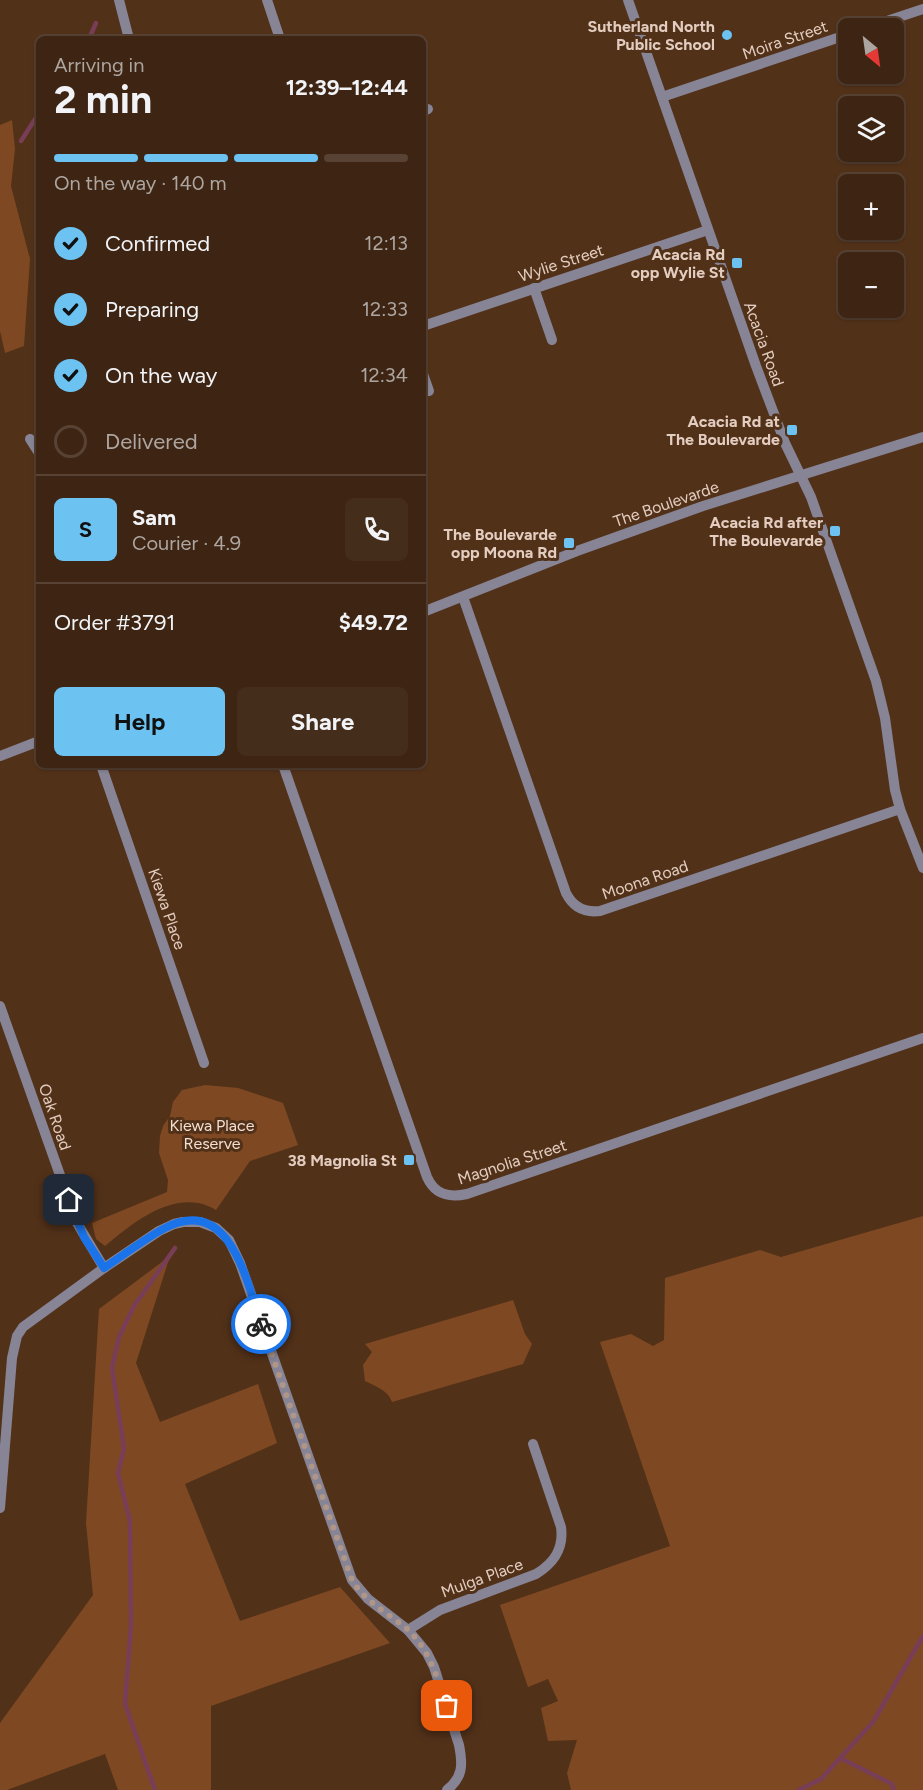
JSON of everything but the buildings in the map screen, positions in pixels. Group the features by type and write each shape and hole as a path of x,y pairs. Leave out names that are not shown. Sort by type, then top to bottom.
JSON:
{"street":[{"path":"119,0 128,36"},
{"path":"267,0 279,36"},
{"name":"Acacia Road","path":"628,0 770,404 811,497 876,681 885,718 900,809 923,868"},
{"path":"896,18 923,9"},
{"name":"Moira Street","path":"662,98 838,38"},
{"name":"Wylie Street","path":"426,325 708,230"},
{"path":"534,288 552,340"},
{"path":"426,382 429,391"},
{"name":"The Boulevarde","path":"426,611 619,536 757,488 923,437"},
{"path":"30,439 36,448"},
{"name":"Moona Road","path":"463,597 566,893 575,906 583,910 600,911 900,809"},
{"path":"0,756 36,742"},
{"name":"Kiewa Place","path":"103,768 204,1063"},
{"name":"Magnolia Street","path":"285,768 427,1177 440,1193 456,1197 467,1194 923,1038"},
{"name":"Oak Road","path":"0,1006 77,1223 104,1268"},
{"path":"0,1508 5,1385 14,1346 23,1327 104,1268 159,1231 174,1224 200,1222 224,1234 240,1263 352,1580 368,1599 408,1630 427,1653 434,1667 462,1760 463,1778 447,1790"},
{"name":"Mulga Place","path":"408,1630 440,1610 536,1574 549,1565 557,1555 562,1542 561,1527 534,1444"}],"green space":[{"path":"12,120 15,149 11,186 30,259 24,346 5,353 0,331 0,125"},
{"name":"Kiewa Place Reserve","path":"205,1085 238,1088 283,1103 298,1145 250,1161 216,1210 198,1203 185,1202 160,1208 136,1222 105,1246 96,1239 92,1223 167,1192 168,1180 159,1153 163,1126 170,1116 173,1102 182,1090"},
{"path":"923,1216 923,1790 571,1790 567,1773 577,1740 548,1741 541,1708 558,1701 548,1679 528,1687 500,1605 670,1546 600,1342 631,1334 653,1346 664,1340 665,1278 760,1250 781,1257"},
{"path":"170,1256 136,1363 160,1422 258,1384 277,1443 185,1484 240,1621 340,1587 390,1643 211,1706 211,1790 118,1790 105,1754 7,1790 0,1790 0,1723 93,1595 86,1523 99,1309"},
{"path":"513,1300 525,1334 532,1344 523,1364 392,1402 384,1391 365,1381 363,1365 372,1352 365,1344"}],"waterway":[{"path":"90,36 96,23"},
{"path":"21,141 36,118"},
{"path":"155,1790 125,1704 131,1625 130,1521 118,1473 124,1448 112,1368 119,1337 134,1306 175,1248"},
{"path":"799,1790 821,1779 873,1722 923,1636"},
{"path":"840,1758 892,1784 894,1790"}],"way so far":[{"path":"261,1324 348,1572 355,1586 408,1630 427,1653 447,1706"}],"place":[{"name":"Sutherland North Public School","path":"727,35"},
{"name":"Acacia Rd opp Wylie St","path":"737,263"},
{"name":"Acacia Rd at The Boulevarde","path":"792,430"},
{"name":"Acacia Rd after The Boulevarde","path":"835,531"},
{"name":"The Boulevarde opp Moona Rd","path":"569,543"},
{"name":"38 Magnolia St","path":"409,1160"}],"route":[{"path":"69,1200 84,1237 104,1268 159,1231 174,1224 192,1221 216,1228 224,1234 234,1249 261,1324"}]}
